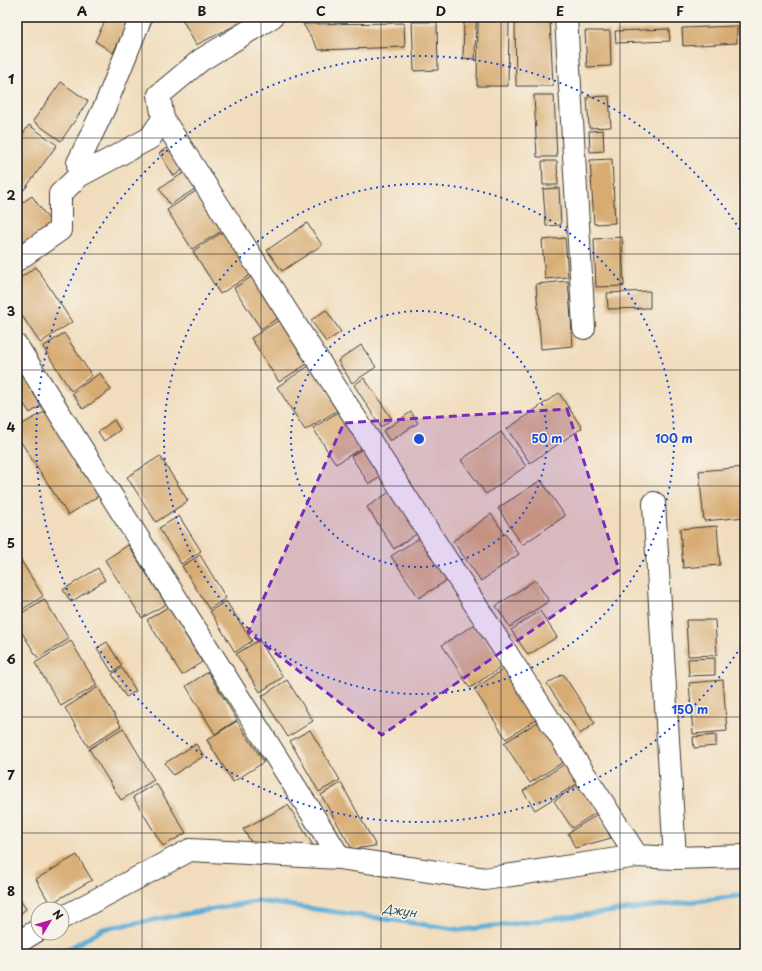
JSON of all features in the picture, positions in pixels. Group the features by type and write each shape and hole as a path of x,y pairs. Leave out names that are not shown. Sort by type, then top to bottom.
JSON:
{"street":[{"path":"79,176 78,163 106,104 141,17"},
{"path":"272,17 201,60 159,95 164,119 637,856"},
{"path":"566,17 584,328"},
{"path":"17,260 60,230 60,194 79,176 150,138 164,119"},
{"path":"17,346 340,858"},
{"path":"654,503 675,858"},
{"path":"70,914 190,850 340,858 485,879 637,856 675,858 745,856"},
{"path":"17,943 30,935"}],"highlighted area":[{"path":"567,409 619,570 382,735 248,632 344,423"}],"building":[{"path":"107,17 130,17 113,53 95,41"},
{"path":"181,17 244,17 246,20 196,45"},
{"path":"550,20 553,86 516,86 515,21"},
{"path":"464,21 476,21 475,59 463,58"},
{"path":"478,21 509,21 508,86 477,86"},
{"path":"412,22 437,22 438,70 414,71"},
{"path":"404,23 405,47 319,50 303,24"},
{"path":"737,26 737,43 683,46 682,28"},
{"path":"743,27 745,27 745,37 744,37"},
{"path":"669,29 670,41 616,43 615,31"},
{"path":"585,31 610,31 611,66 587,67"},
{"path":"61,82 88,101 61,141 33,121"},
{"path":"534,95 554,95 557,157 537,157"},
{"path":"609,96 611,127 589,128 587,97"},
{"path":"29,125 57,145 24,190 17,184 17,143"},
{"path":"603,130 604,151 590,152 589,131"},
{"path":"170,146 185,168 174,176 159,153"},
{"path":"612,159 615,223 594,224 590,160"},
{"path":"542,161 557,161 558,185 543,185"},
{"path":"187,171 198,187 170,205 159,188"},
{"path":"559,188 561,225 546,226 543,189"},
{"path":"199,189 225,229 192,249 167,210"},
{"path":"32,196 54,227 17,253 17,206"},
{"path":"307,223 322,245 282,271 267,250"},
{"path":"226,230 253,273 220,294 193,251"},
{"path":"622,237 624,286 596,287 594,239"},
{"path":"565,238 568,277 545,279 542,240"},
{"path":"36,267 72,322 40,343 17,308 17,280"},
{"path":"254,275 281,316 261,329 234,288"},
{"path":"568,281 573,346 541,349 536,284"},
{"path":"650,291 650,308 608,309 607,293"},
{"path":"326,310 341,332 326,342 311,320"},
{"path":"283,318 310,362 279,382 251,338"},
{"path":"64,333 92,376 71,391 43,347"},
{"path":"361,345 376,367 352,383 338,361"},
{"path":"312,364 339,409 305,430 277,387"},
{"path":"17,366 42,405 30,413 17,394"},
{"path":"100,373 111,390 83,409 72,393"},
{"path":"364,378 392,419 381,427 354,385"},
{"path":"559,393 582,428 530,463 507,429"},
{"path":"341,410 363,447 336,464 313,428"},
{"path":"46,411 100,495 68,515 17,436 17,427"},
{"path":"411,412 418,423 390,441 383,431"},
{"path":"114,420 120,430 104,441 98,432"},
{"path":"501,432 526,466 486,494 461,460"},
{"path":"364,448 382,476 369,484 351,456"},
{"path":"160,456 188,501 156,522 127,477"},
{"path":"745,467 745,517 704,521 699,471"},
{"path":"541,480 565,516 522,545 498,508"},
{"path":"391,491 418,533 394,549 367,507"},
{"path":"491,514 519,554 481,581 453,541"},
{"path":"179,516 201,551 181,564 159,528"},
{"path":"717,526 720,565 683,568 680,529"},
{"path":"421,537 449,579 419,598 391,556"},
{"path":"128,545 166,604 142,618 105,560"},
{"path":"17,554 43,596 17,613"},
{"path":"200,555 226,598 209,609 182,566"},
{"path":"98,568 105,580 71,602 63,590"},
{"path":"535,580 549,601 510,627 496,606"},
{"path":"44,599 69,639 38,658 17,625 17,616"},
{"path":"226,601 252,641 235,652 210,611"},
{"path":"168,607 202,662 182,675 147,620"},
{"path":"540,611 557,637 528,655 511,630"},
{"path":"686,620 715,620 717,655 688,656"},
{"path":"475,624 503,666 470,688 442,645"},
{"path":"259,640 283,677 260,692 236,654"},
{"path":"71,641 97,685 61,706 35,663"},
{"path":"107,642 122,666 112,672 97,648"},
{"path":"715,658 715,675 689,676 688,659"},
{"path":"122,668 136,691 126,697 112,674"},
{"path":"504,669 537,719 506,739 474,689"},
{"path":"208,672 237,720 215,734 186,686"},
{"path":"563,674 595,723 580,734 547,684"},
{"path":"287,680 313,721 288,737 262,696"},
{"path":"723,680 727,731 693,734 689,683"},
{"path":"98,687 121,726 88,747 65,708"},
{"path":"237,721 264,762 233,782 207,740"},
{"path":"539,721 565,761 530,783 504,743"},
{"path":"123,728 154,780 121,800 89,749"},
{"path":"310,730 340,780 319,792 290,741"},
{"path":"716,735 716,746 694,748 693,737"},
{"path":"196,744 204,756 173,775 165,763"},
{"path":"566,763 578,783 535,810 523,791"},
{"path":"156,783 186,833 163,846 133,797"},
{"path":"341,783 376,846 352,849 321,795"},
{"path":"579,784 597,812 572,828 554,801"},
{"path":"288,805 314,847 253,845 243,829"},
{"path":"598,814 611,838 575,848 568,833"},
{"path":"77,855 92,880 55,901 48,901 36,879"},
{"path":"17,895 26,909 17,916"}],"waterway":[{"name":"Джун","path":"60,954 103,929 258,901 462,930 745,895"}]}
